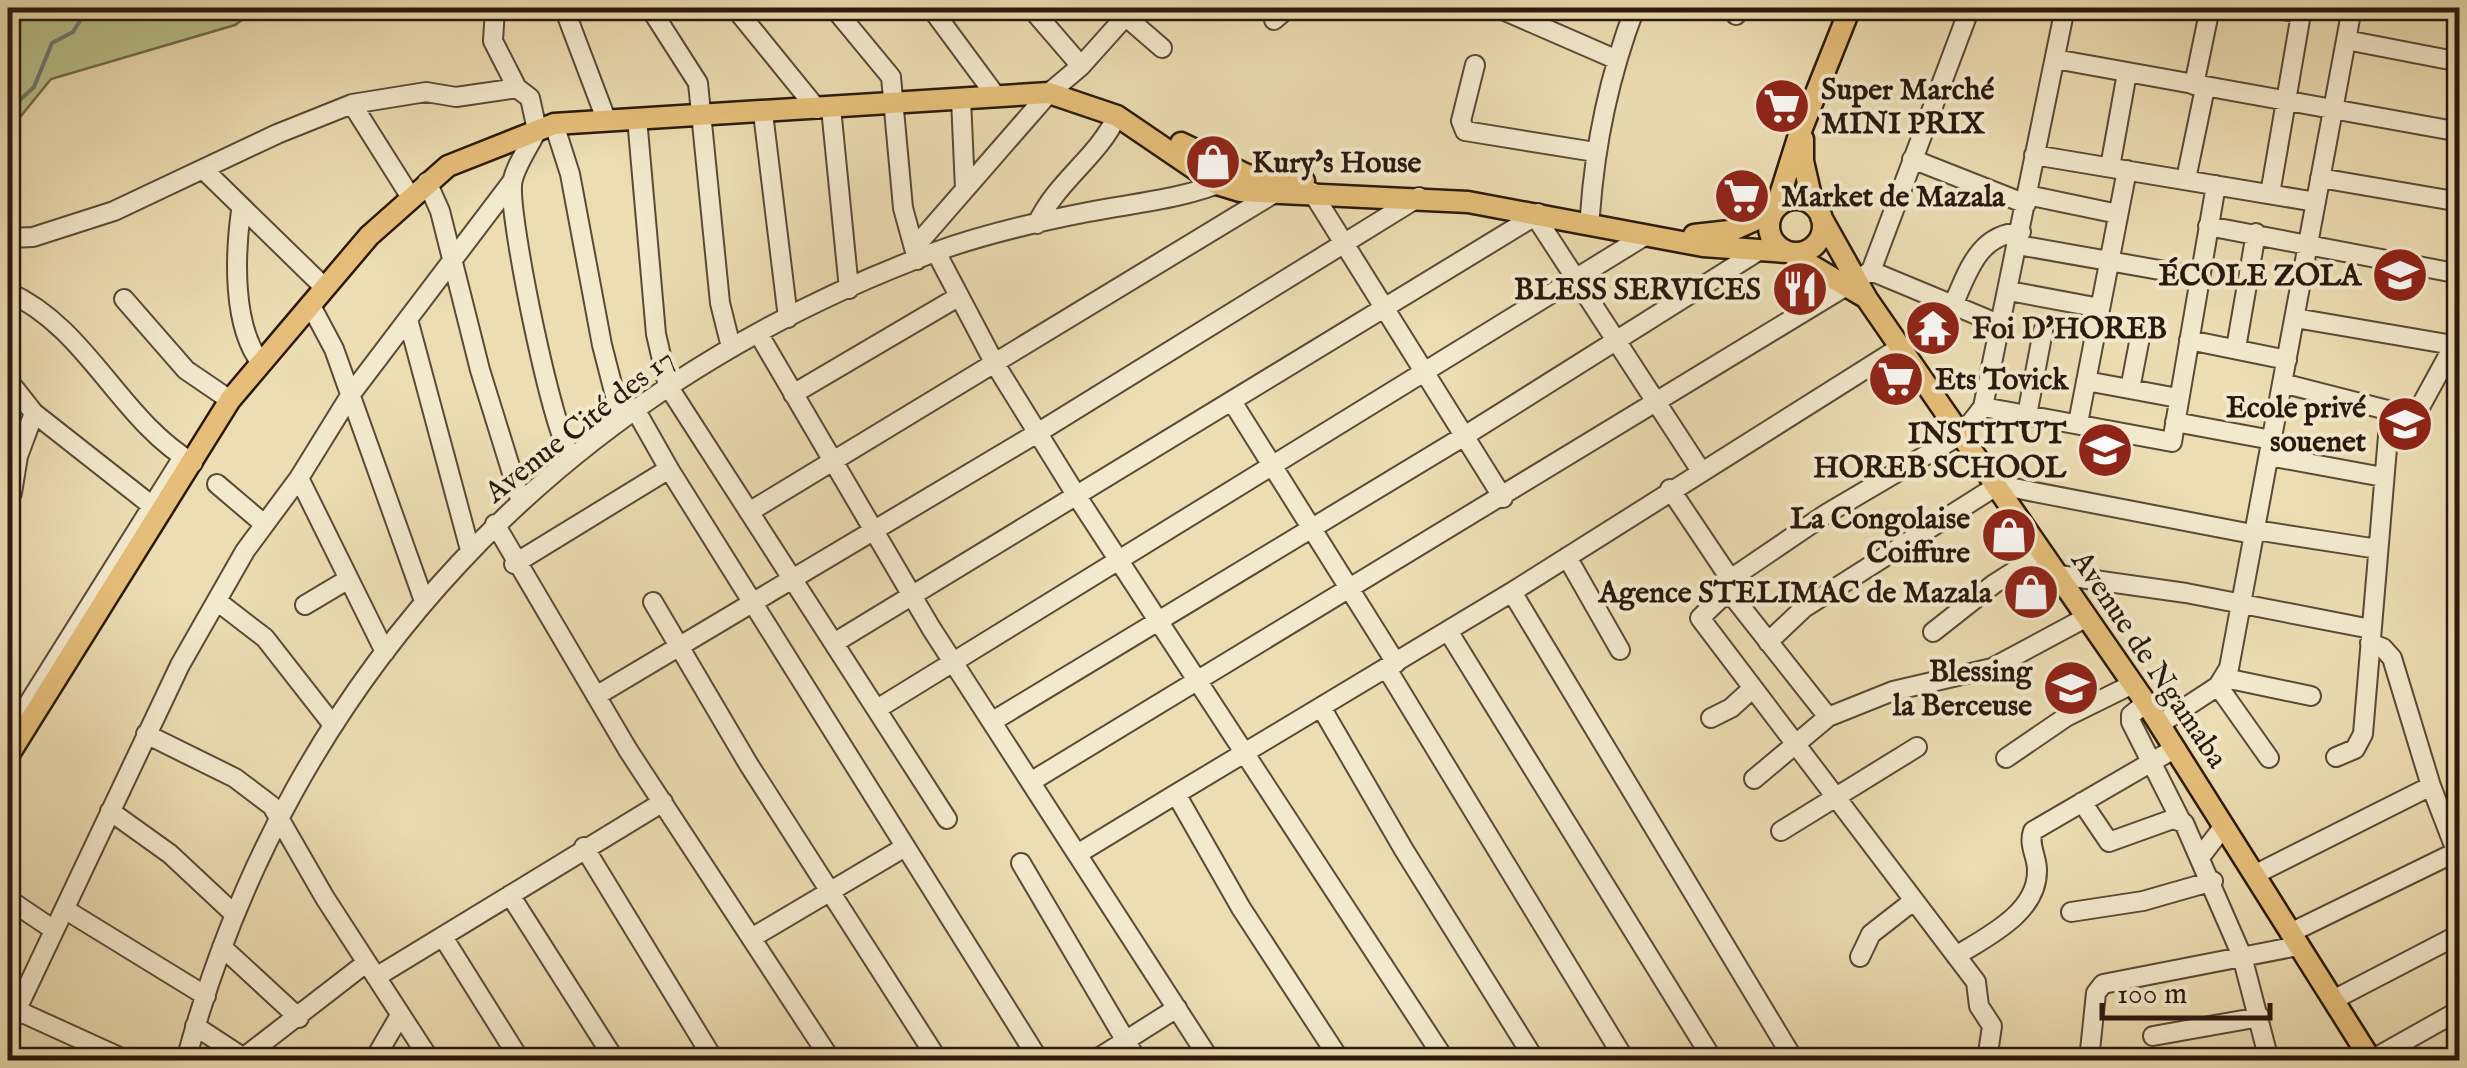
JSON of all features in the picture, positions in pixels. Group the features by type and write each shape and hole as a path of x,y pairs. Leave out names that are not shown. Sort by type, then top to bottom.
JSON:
{"main road":[{"path":"1790,253 1770,236 1774,210 1850,8"},
{"path":"8,755 188,460 230,400 317,295 427,182 478,151 546,127 606,119 763,113 1049,93 1118,116 1244,180 1273,194 1418,197 1537,214 1643,237 1756,252 1808,251 1820,240 1817,211 1791,200 1730,231 1700,235 1468,194 1244,180 1217,184 1118,116"},
{"name":"Avenue de Ngamaba","path":"1804,122 1803,161 1817,211 1868,299 2160,724 2371,1060"},
{"name":"Avenue de Ngamaba","path":"1790,253 1858,278"}],"street":[{"path":"495,8 493,41 518,88 530,98 570,174 602,344 628,414 669,469 1039,1060"},
{"path":"564,8 606,119"},
{"path":"650,8 698,83 705,116 720,303 731,347"},
{"path":"736,8 824,108 848,289"},
{"path":"834,8 890,77 904,208 916,254"},
{"path":"931,8 996,96"},
{"path":"1031,8 1081,66"},
{"path":"1498,8 1616,59"},
{"path":"1590,216 1594,152 1616,59 1636,8"},
{"path":"1032,782 1858,278 1912,159 1970,8"},
{"path":"1987,1060 1989,1018 1979,1006 1976,982 1699,616 1728,585 1962,434 1984,407 2066,8"},
{"path":"2186,179 2210,8"},
{"path":"2270,8 2302,10 2270,194"},
{"path":"2160,724 2222,682 2255,530 2352,8"},
{"path":"916,254 1049,93 1081,66 1129,12 1162,48"},
{"path":"2346,40 2460,62"},
{"path":"2055,59 2460,132"},
{"path":"1475,65 1461,121 1466,131 1594,152"},
{"path":"2078,423 2118,214 2127,73"},
{"path":"8,238 32,237 80,224 352,104 426,92 456,97 518,88"},
{"path":"961,99 965,190"},
{"path":"352,104 410,196"},
{"path":"763,113 788,318"},
{"path":"1037,224 1051,198 1108,135 1118,116"},
{"path":"637,118 656,334 668,386 947,819"},
{"path":"8,1028 14,1008 66,910 146,734 217,601 351,394 511,183 546,127"},
{"path":"2034,155 2316,202"},
{"path":"1912,159 2027,200 2118,214"},
{"path":"204,170 223,184 241,210 317,295 424,600"},
{"path":"2320,178 2460,202"},
{"path":"1169,197 1244,180"},
{"path":"427,182 438,204 480,370 521,502"},
{"path":"511,183 550,395 563,446 572,458"},
{"path":"1169,197 1217,184"},
{"path":"1984,407 2172,442 2216,185"},
{"path":"1312,192 1503,498"},
{"path":"750,512 1273,194"},
{"name":"Avenue Cité des 17","path":"186,1060 232,912 278,818 333,725 385,652 424,600 495,524 572,458 668,386 731,347 916,254 1169,197"},
{"path":"596,696 1039,432 1418,197"},
{"path":"241,210 237,237 241,301 250,349 261,363"},
{"path":"834,643 1388,309 1537,214 1701,470"},
{"path":"2208,226 2460,274"},
{"path":"2236,348 2256,233"},
{"path":"1952,305 1984,246 2000,235 2199,278"},
{"path":"877,709 953,658 1120,561 1643,237"},
{"path":"936,252 995,364 1078,498 1445,1060"},
{"path":"993,721 1158,617 1466,435 1756,252"},
{"path":"1858,278 1952,305 2001,325"},
{"path":"2008,291 2100,308"},
{"path":"8,292 64,330 100,368 130,409 188,460 151,505 8,736"},
{"path":"793,394 958,297"},
{"path":"124,300 186,370 230,400"},
{"path":"2282,383 2399,414 2419,409 2456,340 2295,318"},
{"path":"408,323 470,550"},
{"path":"2130,389 2142,327"},
{"path":"2028,415 2042,331"},
{"path":"758,333 872,532 1210,1060"},
{"path":"2189,340 2287,360"},
{"path":"1078,854 1512,592 1902,346"},
{"path":"8,380 34,413 151,505"},
{"path":"2086,381 2178,398"},
{"path":"1233,403 1350,590 1625,1060"},
{"path":"12,493 18,456 34,413"},
{"path":"2336,756 2360,744 2389,424 2399,414"},
{"path":"2175,422 2383,477"},
{"path":"514,564 669,469"},
{"path":"299,478 385,652"},
{"path":"217,484 264,524"},
{"path":"1768,642 1804,608 1998,485 2247,533 2255,530 2378,549"},
{"path":"1670,490 1728,585 1828,717"},
{"path":"495,524 514,564 662,802 832,1060"},
{"path":"1934,632 1994,584 2044,553"},
{"path":"1568,557 1620,650"},
{"path":"2060,575 2186,593 2371,636 2392,658 2431,786 2458,856 2294,940 2242,956 2103,984 2096,993 2088,1060"},
{"path":"305,605 347,580"},
{"path":"1512,592 1794,1060"},
{"path":"217,601 265,638 333,725"},
{"path":"653,602 938,1060"},
{"path":"1754,778 1798,746 1828,717 1893,692 1992,668 2088,617"},
{"path":"1448,631 1713,1060"},
{"path":"2222,682 2311,696"},
{"path":"2222,682 2270,758"},
{"path":"2006,758 2066,716 2133,684"},
{"path":"1711,718 1731,708 1753,688"},
{"path":"8,692 25,705"},
{"path":"2146,703 2131,715 2130,722 2213,881 2242,956 2269,1060"},
{"path":"1322,708 1404,850 1535,1060"},
{"path":"146,734 235,778 272,806 399,1017 430,1060"},
{"path":"1780,831 1806,819 1833,796 1918,747"},
{"path":"1956,956 2022,908 2036,883 2038,869 2030,835 2174,749"},
{"path":"2254,875 2431,786"},
{"path":"1176,794 1241,908 1340,1060"},
{"path":"196,1026 245,1059 371,970 443,937 662,802"},
{"path":"2082,802 2109,842 2180,819"},
{"path":"110,811 170,854 232,912"},
{"path":"2201,856 2224,826"},
{"path":"584,847 714,1060"},
{"path":"754,938 905,847"},
{"path":"1021,863 1138,1060"},
{"path":"2070,912 2143,901 2213,881"},
{"path":"510,895 615,1060"},
{"path":"8,899 54,930"},
{"path":"1860,957 1871,934 1912,902"},
{"path":"66,910 206,996"},
{"path":"2332,1000 2460,934"},
{"path":"443,937 520,1060"},
{"path":"222,946 299,1018"},
{"path":"14,1008 126,1060"},
{"path":"1095,1060 1177,1008"},
{"path":"2371,1060 2460,1010"},
{"path":"374,1060 399,1017"},
{"path":"2153,1036 2260,1017"}],"green space":[{"path":"8,8 258,8 235,25 51,79 8,132"}],"waterway":[{"path":"8,111 34,87 52,43 73,32 88,8"}],"place":[{"name":"Super Marché MINI PRIX","path":"1782,106"},
{"name":"Kury's House","path":"1213,162"},
{"name":"Market de Mazala","path":"1742,196"},
{"name":"ÉCOLE ZOLA","path":"2400,275"},
{"name":"BLESS SERVICES","path":"1800,289"},
{"name":"Foi D'HOREB","path":"1933,328"},
{"name":"Ets Tovick","path":"1896,379"},
{"name":"Ecole privé souenet","path":"2405,424"},
{"name":"INSTITUT HOREB SCHOOL","path":"2105,450"},
{"name":"La Congolaise Coiffure","path":"2009,535"},
{"name":"Agence STELIMAC de Mazala","path":"2031,592"},
{"name":"Blessing la Berceuse","path":"2071,688"}]}
